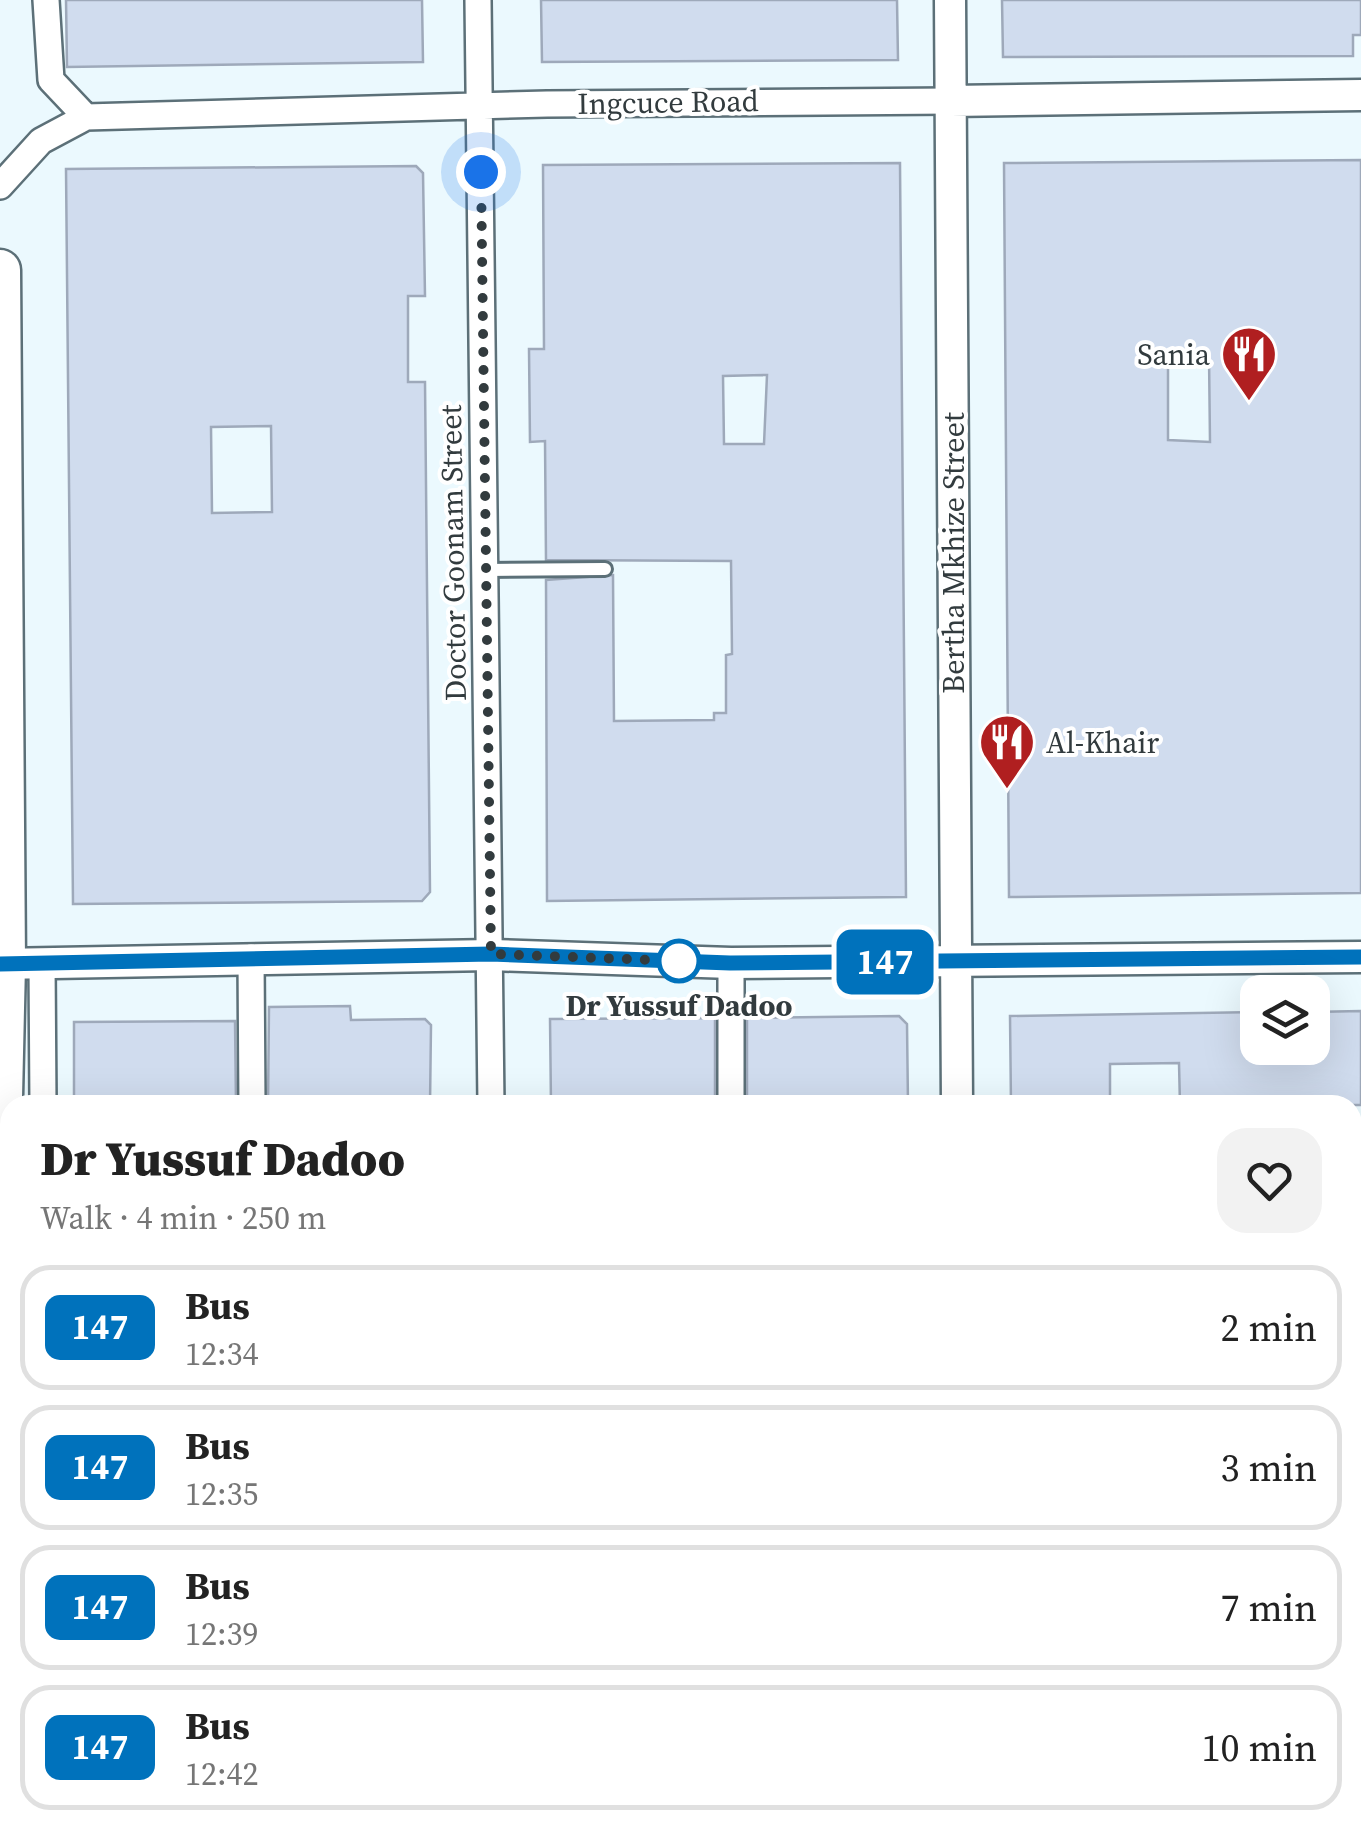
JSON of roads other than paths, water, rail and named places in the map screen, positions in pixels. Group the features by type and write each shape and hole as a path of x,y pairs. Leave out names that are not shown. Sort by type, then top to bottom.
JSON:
{"highway":[{"path":"0,270 16,964 4,1022 2,1095"}],"street":[{"path":"46,0 52,80 86,118"},
{"name":"Doctor Goonam Street","path":"478,0 491,1095"},
{"name":"Bertha Mkhize Street","path":"950,0 957,1095"},
{"name":"Ingcuce Road","path":"0,186 41,141 86,118 480,107 1361,95"},
{"path":"41,1095 16,964 491,954 730,963 1361,957"},
{"path":"252,958 252,1095"},
{"path":"730,963 731,1095"}],"lane":[{"path":"486,570 606,569"}],"place":[{"name":"Sania","path":"1249,403"},
{"name":"Al-Khair","path":"1007,791"},
{"name":"Dr Yussuf Dadoo","path":"679,961"}]}
